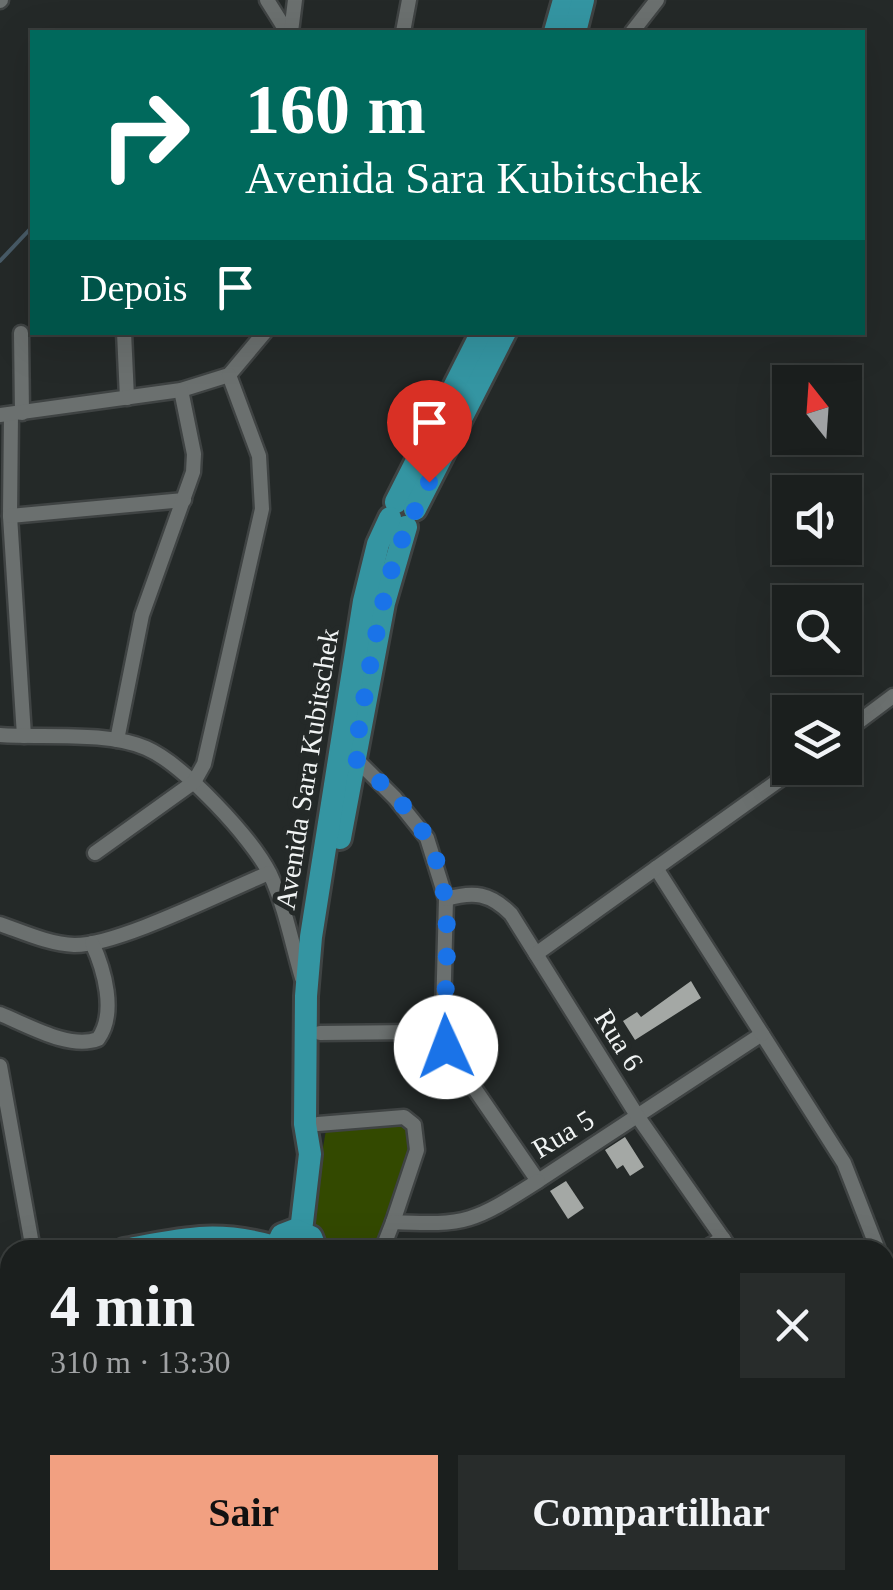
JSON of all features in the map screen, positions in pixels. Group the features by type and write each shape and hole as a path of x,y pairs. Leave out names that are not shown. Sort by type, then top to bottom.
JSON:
{"main road":[{"path":"556,30 564,0"},
{"path":"575,30 584,0"},
{"name":"Avenida Sara Kubitschek","path":"313,1034 354,757 402,514 481,335"},
{"name":"Avenida Sara Kubitschek","path":"310,1154 318,1124 313,1034 306,996 311,936 370,573 378,544 402,514 503,335"},
{"path":"301,1231 310,1154 305,1124 313,1034"},
{"path":"282,1240 288,1232 301,1231 312,1240"},
{"path":"183,1240 227,1236 243,1240"}],"street":[{"path":"267,0 288,30"},
{"path":"289,30 295,0"},
{"path":"403,30 409,0"},
{"path":"634,30 658,0"},
{"path":"21,333 11,414 10,516 24,736"},
{"path":"124,335 128,398"},
{"path":"11,414 180,390 229,375 262,335"},
{"path":"95,853 194,782 204,764 262,509 258,456 229,375"},
{"path":"118,740 142,615 194,472 194,454 180,390"},
{"path":"10,516 184,500"},
{"path":"862,719 893,696"},
{"path":"0,735 118,740 146,748 194,782 269,872 306,996"},
{"path":"354,757 427,838 446,899 446,1047"},
{"path":"536,954 772,785"},
{"path":"656,868 844,1163 874,1240"},
{"path":"0,924 58,943 92,944 269,872"},
{"name":"Rua 6","path":"446,899 482,894 497,900 511,914 638,1117 724,1240"},
{"path":"0,1014 70,1040 98,1039 105,1024 107,998 92,944"},
{"path":"416,1032 444,1015"},
{"path":"313,1034 416,1032 446,1047"},
{"name":"Rua 5","path":"446,1047 538,1181 762,1034"},
{"path":"0,1066 30,1240"},
{"path":"318,1124 404,1117 410,1120 416,1134 416,1150 386,1240"},
{"path":"393,1222 446,1225 470,1221 538,1181"}],"green space":[{"path":"404,1123 413,1145 381,1240 326,1240 317,1232 313,1207 326,1130"}],"building":[{"path":"691,981 701,998 635,1040 623,1021 637,1012 641,1017"},
{"path":"625,1137 644,1167 630,1176 623,1165 617,1169 605,1150"},
{"path":"566,1181 584,1208 568,1219 550,1191"}],"waterway":[{"path":"0,261 30,229"}],"route":[{"path":"429,482 415,509 414,520 406,527 391,575 354,757 413,818 427,838 438,867 446,899 446,1047"}]}
